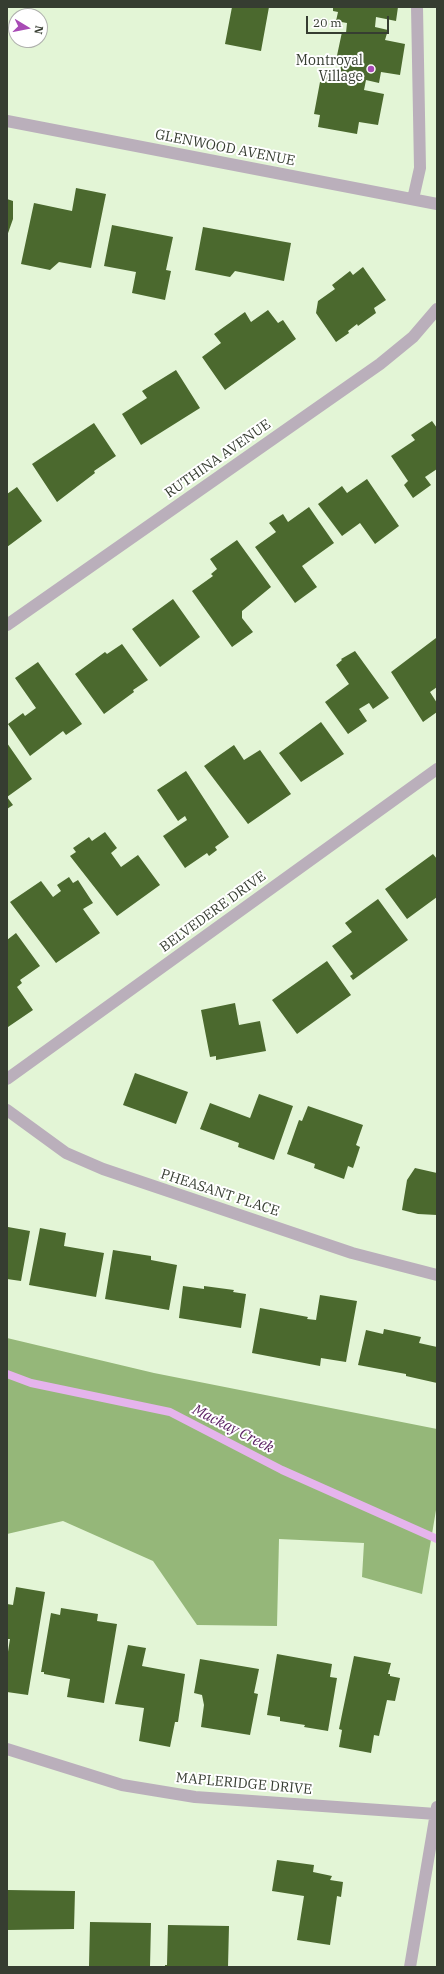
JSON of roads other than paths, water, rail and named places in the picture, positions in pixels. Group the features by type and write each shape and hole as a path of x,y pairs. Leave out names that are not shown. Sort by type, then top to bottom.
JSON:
{"street":[{"path":"413,199 420,168 416,7"},
{"name":"GLENWOOD AVENUE","path":"7,121 437,204"},
{"name":"RUTHINA AVENUE","path":"7,625 380,364 413,337 437,308"},
{"name":"BELVEDERE DRIVE","path":"7,1079 437,769"},
{"name":"PHEASANT PLACE","path":"7,1110 66,1153 103,1169 352,1253 437,1275"},
{"name":"MAPLERIDGE DRIVE","path":"7,1749 122,1785 195,1797 436,1810"},
{"path":"410,1967 436,1810"}],"waterway":[{"name":"Mackay Creek","path":"7,1374 31,1383 170,1412 282,1470 437,1539"}],"place":[{"name":"Montroyal Village","path":"371,69"}]}
